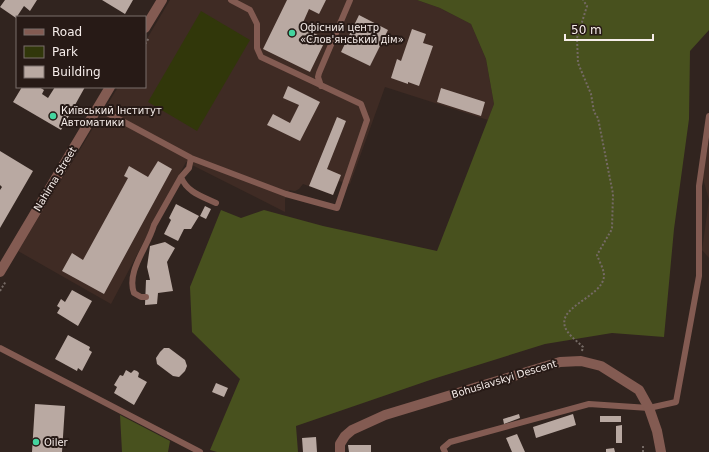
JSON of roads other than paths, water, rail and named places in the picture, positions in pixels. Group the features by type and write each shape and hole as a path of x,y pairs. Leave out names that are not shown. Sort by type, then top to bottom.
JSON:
{"street":[{"path":"146,26 162,0"},
{"name":"Nahirna Street","path":"0,272 109,88"},
{"name":"Bohuslavskyi Descent","path":"340,452 340,444 345,436 352,430 385,415 560,362 581,360 601,366 639,390 649,408 657,431 661,452"}],"lane":[{"path":"98,108 191,158 286,194 337,208 367,120 361,104 261,57 257,48 257,24 250,10 231,0"},
{"path":"321,86 318,77 319,73 350,0"},
{"path":"445,452 443,448 450,442 589,404 649,408 676,402 699,276 699,186 709,116"},
{"path":"146,297 141,297 134,293 132,282 133,272 152,233 154,225 181,177 189,168 191,158"},
{"path":"181,177 184,184 191,191 216,203"},
{"path":"0,348 200,452"}],"place":[{"name":"Офісний центр «Слов'янський дім»","path":"292,33"},
{"name":"Київський Інститут Автоматики","path":"53,116"},
{"name":"Oiler","path":"36,442"}]}
